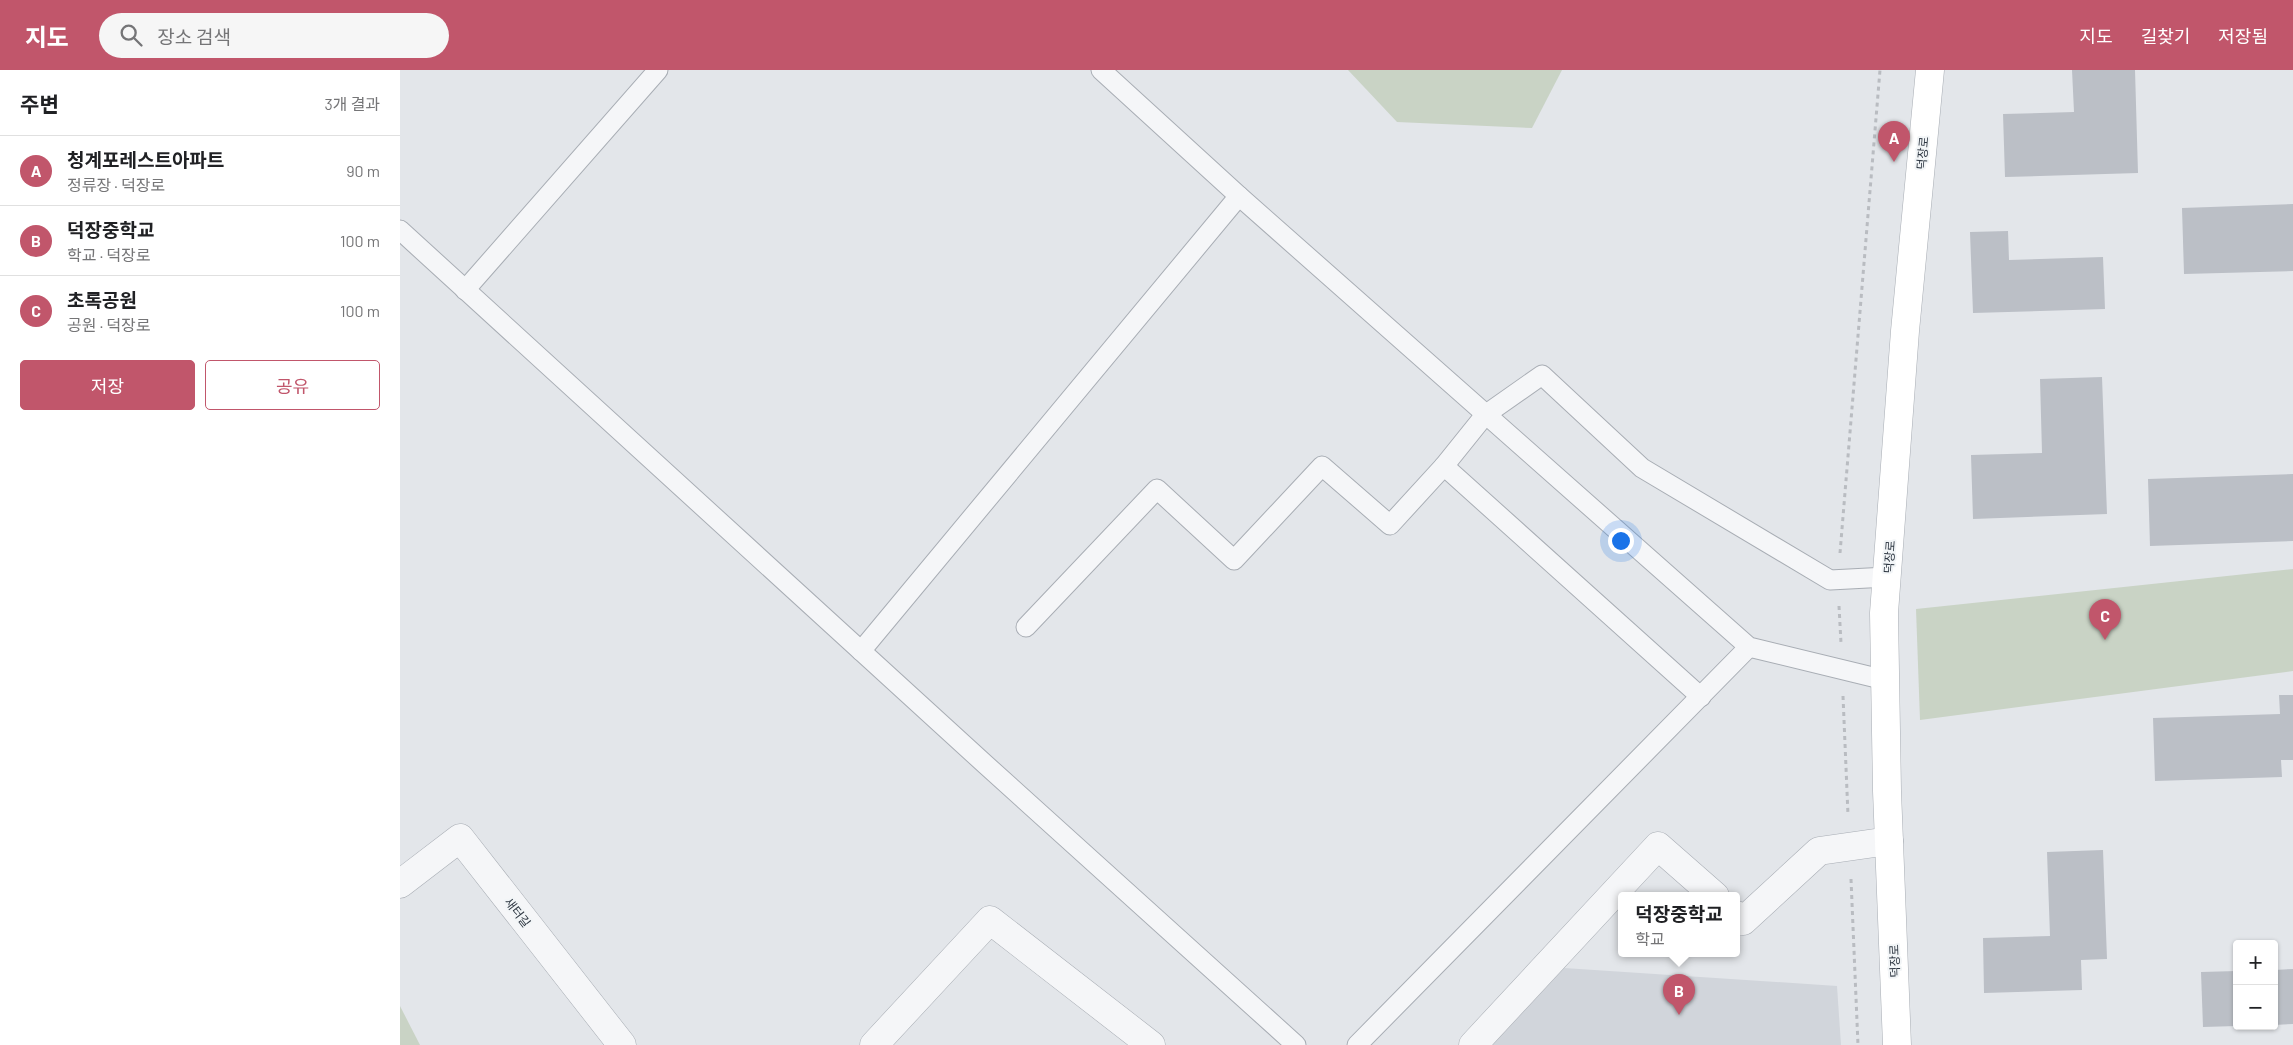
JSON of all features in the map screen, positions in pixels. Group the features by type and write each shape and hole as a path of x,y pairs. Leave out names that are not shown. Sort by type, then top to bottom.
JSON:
{"street":[{"name":"덕장로","path":"1898,1045 1889,841 1884,613 1906,331 1930,70"},
{"name":"새터길","path":"400,884 460,838 622,1045"},
{"path":"1740,918 1743,921 1818,851 1889,841"},
{"path":"1473,1045 1658,846 1710,892"},
{"path":"874,1045 990,920 1151,1045"}],"lane":[{"path":"465,290 658,70"},
{"path":"1100,70 1239,196 1749,648 1885,680"},
{"path":"861,651 1239,196"},
{"path":"400,230 1296,1045"},
{"path":"1026,627 1157,489 1234,560 1322,466 1390,526 1444,466 1485,414 1542,375 1642,468 1830,580 1887,577"},
{"path":"1444,466 1701,697"},
{"path":"1357,1045 1749,648"}],"shaded area":[{"path":"1564,968 1837,986 1841,1045 1492,1045"}],"green space":[{"path":"1348,70 1562,70 1532,128 1397,122"},
{"path":"2293,569 2293,671 1920,720 1916,609"},
{"path":"400,1006 420,1045 400,1045"}],"building":[{"path":"2072,70 2135,70 2138,173 2005,177 2003,114 2074,112"},
{"path":"2293,204 2293,271 2184,274 2182,208"},
{"path":"2008,231 2009,260 2103,257 2105,309 1973,313 1970,232"},
{"path":"2102,377 2107,514 1973,519 1971,455 2042,453 2040,379"},
{"path":"2293,474 2293,541 2150,546 2148,479"},
{"path":"2279,695 2293,695 2293,760 2281,760 2282,777 2155,781 2153,718 2280,714"},
{"path":"2103,850 2107,959 2081,960 2082,990 1984,993 1983,938 2050,936 2047,852"},
{"path":"2293,969 2293,1024 2278,1025 2278,970"},
{"path":"2233,971 2233,1026 2203,1027 2201,972"}],"place":[{"name":"청계포레스트아파트","path":"1894,162"},
{"name":"초록공원","path":"2105,640"},
{"name":"덕장중학교","path":"1679,1015"}]}
